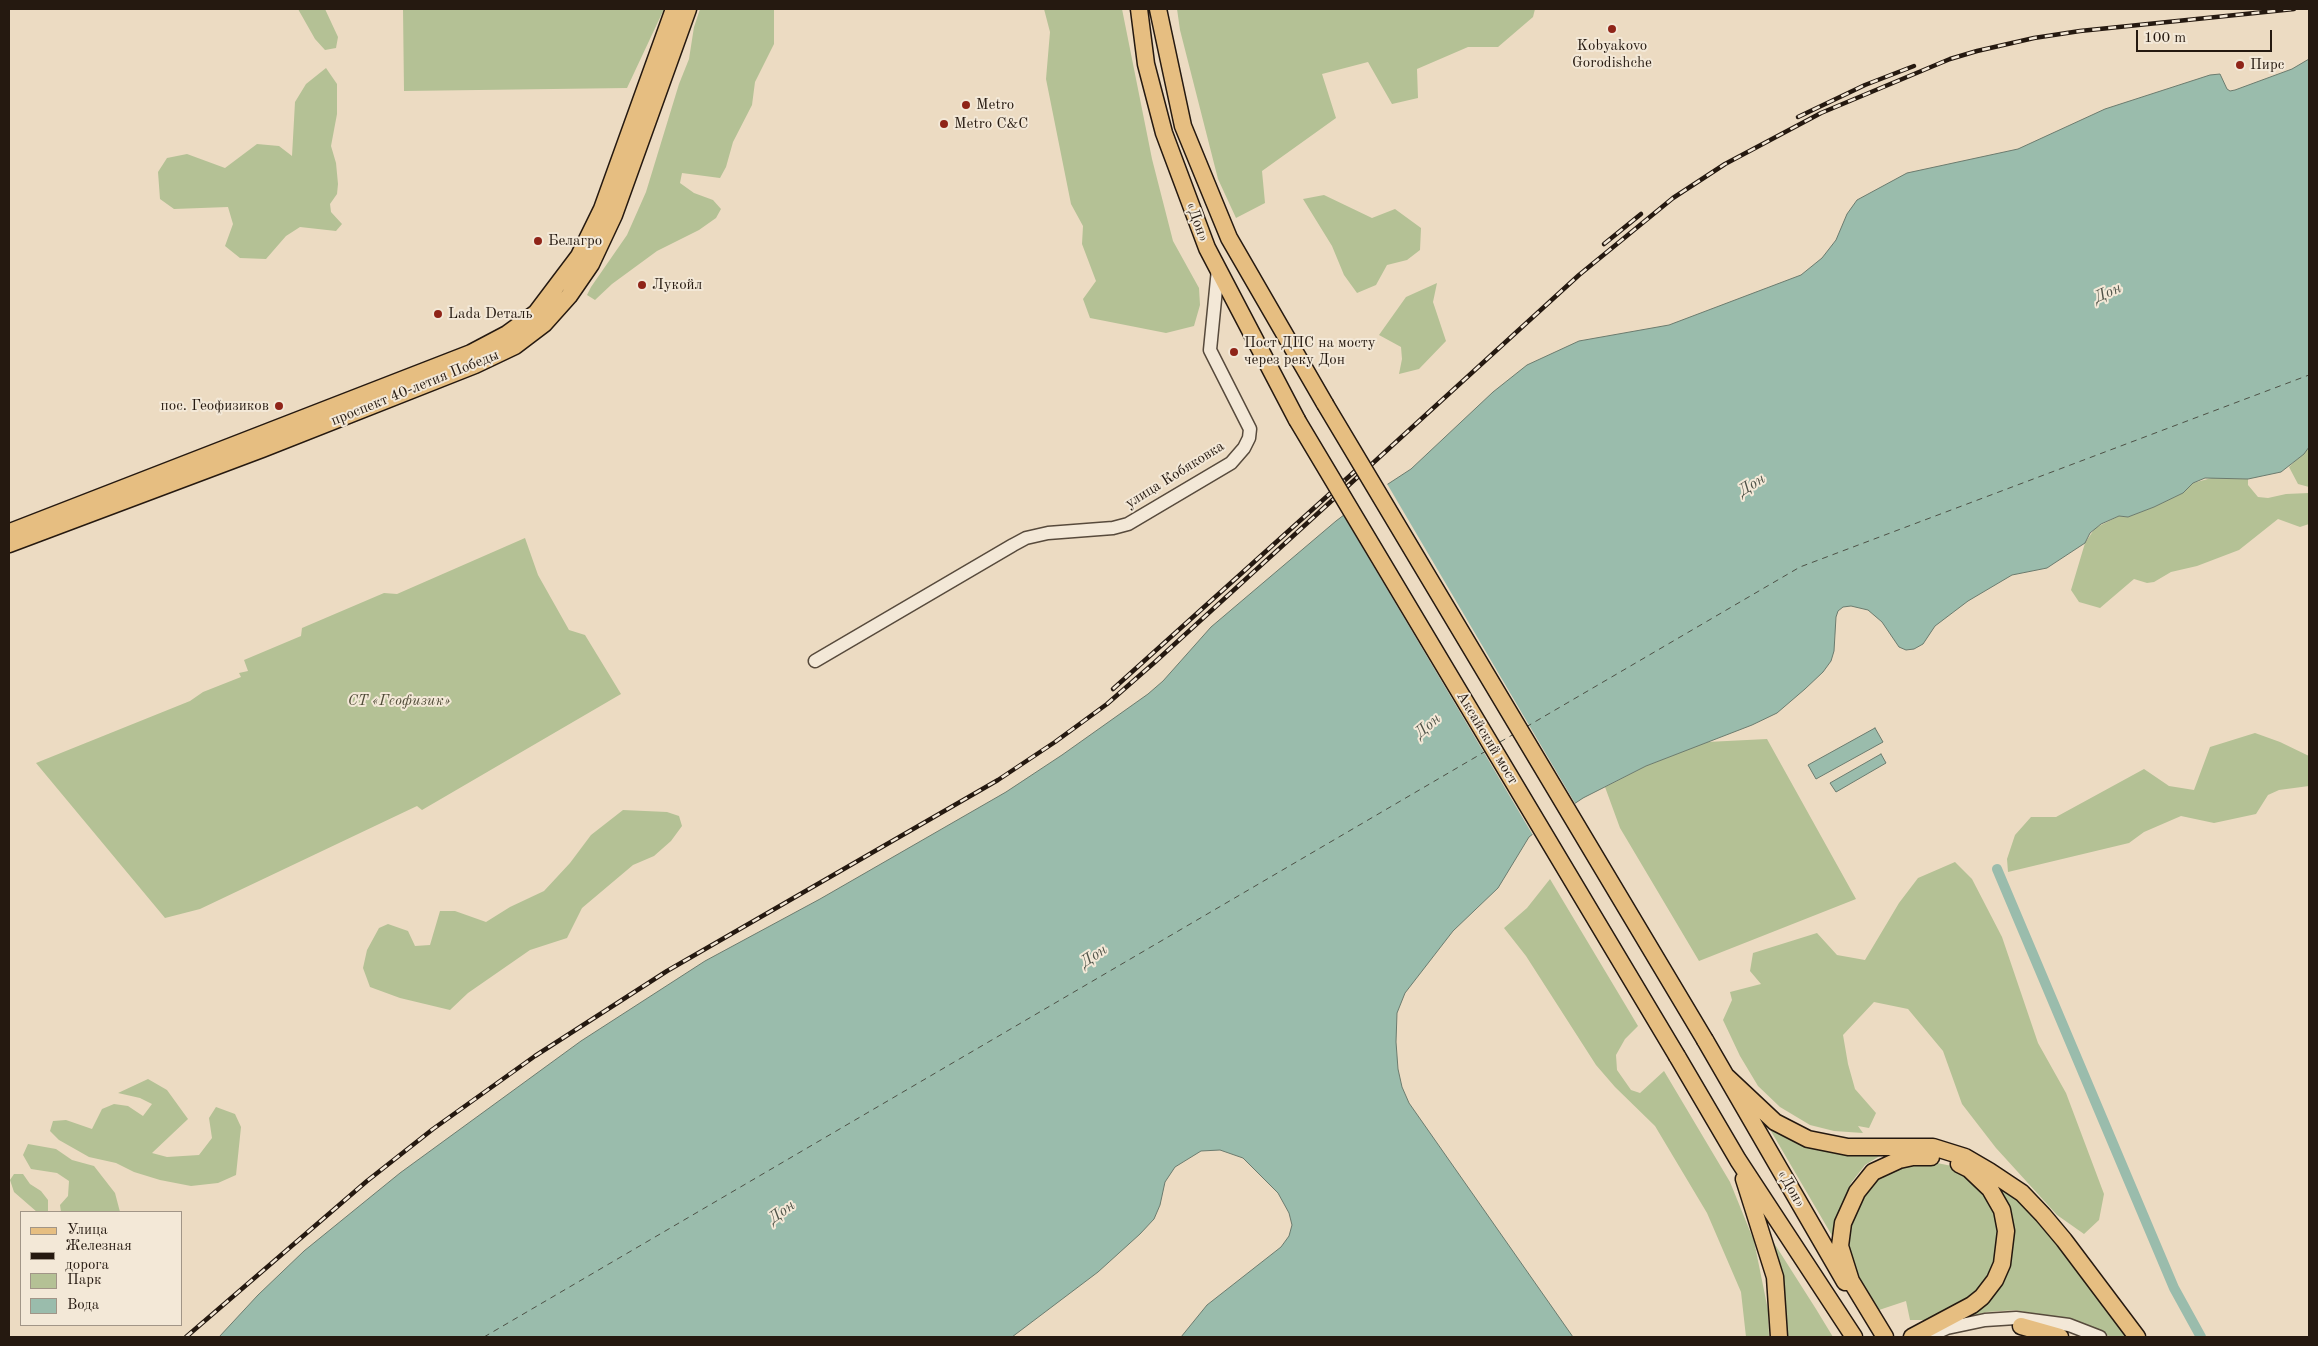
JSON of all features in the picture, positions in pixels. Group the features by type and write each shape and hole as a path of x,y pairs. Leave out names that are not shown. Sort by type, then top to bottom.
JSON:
{"main road":[{"name":"проспект 40-летия Победы","path":"9,544 296,436 475,366 505,343 536,313 578,256 602,209 674,9"},
{"name":"проспект 40-летия Победы","path":"9,532 462,356 505,343 544,324 568,296 591,264 614,215 688,9"},
{"path":"1129,9 1137,48 1146,64"},
{"name":"«Дон»","path":"1139,9 1146,64 1164,133 1207,248 1297,420"},
{"name":"«Дон»","path":"1158,9 1183,126 1229,238 1878,1331"},
{"path":"1166,9 1174,81"},
{"name":"Аксайский мост","path":"1297,420 1677,1056"},
{"name":"«Дон»","path":"1677,1056 1738,1160 1834,1307 1836,1319 1850,1336"},
{"path":"1726,1076 1775,1122 1808,1139 1848,1147 1932,1148 1966,1158 1989,1171 2022,1193 2043,1215 2137,1337"},
{"path":"1878,1331 1851,1281 1840,1246 1843,1223 1850,1204 1873,1172 1886,1165 1912,1157 1947,1160 1969,1169 1990,1189 2002,1210 2004,1221 2004,1255 1995,1280 1982,1297 1972,1305 1912,1337"},
{"path":"1738,1160 1775,1277 1779,1337"},
{"path":"2021,1326 2060,1337"}],"street":[{"name":"улица Кобяковка","path":"814,661 1012,544 1026,538 1048,533 1112,528 1128,524 1231,462 1244,448 1249,438 1250,428 1210,350 1218,269"},
{"path":"1926,1337 1947,1328 1985,1320 2016,1318 2069,1325 2100,1337"},
{"path":"1945,1337 1985,1327 2021,1326 2068,1332 2086,1337"}],"green space":[{"path":"298,9 325,9 338,37 336,48 325,50 315,39"},
{"path":"403,9 664,9 627,88 404,91"},
{"path":"700,9 774,9 774,44 755,82 752,105 733,142 726,167 720,178 682,173 680,183 694,193 713,200 721,209 716,218 699,230 657,251 612,284 595,300 587,295 627,235 646,192 679,84 689,59 694,27"},
{"path":"1044,9 1122,9 1152,159 1173,241 1199,288 1200,305 1194,326 1166,333 1090,318 1083,299 1096,281 1082,244 1083,226 1071,204 1046,79 1050,32"},
{"path":"1177,9 1535,9 1533,17 1498,47 1468,47 1417,69 1418,98 1392,104 1368,62 1322,74 1336,118 1262,171 1265,203 1236,218 1218,179 1180,30"},
{"path":"326,68 337,84 337,114 331,146 336,163 338,184 337,194 330,204 331,212 342,224 336,231 300,227 286,236 266,259 240,258 225,246 233,224 228,207 174,209 160,199 158,172 167,158 187,154 225,168 257,144 279,146 292,156 295,102 306,84"},
{"path":"1324,195 1372,218 1395,209 1421,228 1420,250 1407,260 1387,265 1376,285 1357,293 1344,275 1332,246 1303,199"},
{"path":"1437,283 1433,302 1446,341 1419,369 1399,374 1402,359 1401,347 1379,335 1406,297"},
{"path":"2309,447 2309,487 2298,484 2289,467"},
{"path":"2215,477 2248,479 2248,485 2258,497 2268,498 2286,494 2309,493 2309,524 2300,527 2278,519 2239,550 2197,566 2171,572 2154,582 2147,583 2134,579 2100,608 2079,602 2071,590 2085,543 2095,528 2119,516 2128,517 2154,507 2183,493 2193,483"},
{"name":"СТ «Геофизик»","path":"525,538 538,575 569,630 585,635 621,694 422,810 417,806 200,909 165,918 36,763 190,701 203,692 241,677 239,673 248,671 244,660 301,636 302,628 384,593 397,594"},
{"path":"2255,733 2280,742 2309,756 2309,786 2279,790 2268,795 2256,814 2214,823 2181,816 2144,832 2129,843 2008,872 2007,859 2015,835 2031,817 2056,817 2144,769 2169,786 2194,790 2210,747"},
{"path":"1767,739 1856,899 1699,961 1620,828 1605,787 1646,766 1707,742"},
{"path":"623,810 667,812 679,816 682,826 671,841 654,856 633,865 582,908 567,938 530,950 468,993 450,1010 400,998 370,987 363,968 367,950 379,928 388,924 408,931 415,946 430,945 440,911 455,911 486,922 510,907 544,891 570,863 591,835"},
{"path":"1955,862 1972,879 2002,937 2038,1043 2066,1093 2104,1194 2099,1220 2084,1234 2057,1215 1996,1148 1962,1104 1943,1051 1908,1009 1874,1002 1843,1035 1855,1089 1876,1113 1869,1128 1858,1126 1863,1133 1834,1131 1810,1125 1780,1107 1758,1086 1740,1056 1723,1020 1732,1000 1730,992 1761,984 1750,971 1753,953 1817,933 1837,955 1865,960 1899,903 1918,878"},
{"path":"1550,879 1638,1026 1625,1039 1616,1055 1617,1070 1631,1090 1640,1093 1664,1071 1730,1182 1754,1241 1768,1310 1769,1337 1746,1337 1741,1292 1707,1213 1655,1126 1615,1087 1596,1065 1526,956 1504,928 1527,908"},
{"path":"148,1079 167,1090 188,1119 152,1153 167,1157 199,1155 212,1138 209,1118 216,1107 235,1114 241,1127 236,1175 218,1183 191,1186 160,1180 134,1172 116,1163 89,1157 59,1140 50,1131 53,1121 66,1120 92,1129 102,1109 114,1104 128,1106 143,1116 152,1104 140,1098 118,1093"},
{"path":"1761,1114 1775,1124 1883,1154 1865,1165 1851,1183 1839,1212 1834,1239"},
{"path":"28,1144 56,1149 72,1160 94,1166 115,1193 120,1211 61,1211 60,1205 68,1196 69,1181 57,1173 31,1169 23,1155"},
{"path":"1927,1161 1952,1166 1972,1178 1988,1197 2000,1225 1998,1260 1983,1285 1971,1296 1926,1320 1910,1320 1906,1301 1879,1310 1853,1268 1845,1244 1859,1198 1884,1171"},
{"path":"1978,1168 2006,1187 2038,1217 2131,1337 2111,1337 2091,1327 2016,1310 1987,1312 1958,1320 1988,1298 2011,1226"},
{"path":"14,1174 23,1174 30,1184 41,1191 48,1200 48,1211 36,1211 14,1192 10,1180"},
{"path":"1774,1243 1833,1337 1783,1337 1772,1246"}],"water":[{"name":"Дон","path":"2309,59 2309,447 2304,454 2281,472 2248,479 2205,478 2193,483 2183,493 2154,507 2128,517 2119,516 2101,524 2090,533 2085,543 2047,568 2012,575 1968,601 1935,626 1923,644 1914,649 1906,650 1899,647 1882,622 1868,610 1851,606 1843,607 1838,611 1836,617 1834,651 1831,661 1823,672 1805,689 1777,713 1752,725 1646,766 1583,798 1556,816 1529,837 1498,888 1453,931 1405,993 1397,1013 1396,1042 1398,1069 1402,1087 1409,1103 1573,1337 1181,1337 1207,1305 1281,1247 1289,1236 1292,1225 1289,1213 1278,1193 1243,1158 1220,1150 1201,1151 1175,1167 1165,1182 1160,1205 1154,1219 1140,1234 1098,1272 1012,1337 219,1337 258,1295 304,1251 400,1173 581,1041 705,961 820,899 1006,792 1148,694 1163,681 1211,627 1336,521 1365,499 1411,469 1493,392 1527,365 1579,341 1669,325 1801,275 1822,258 1836,240 1847,214 1857,200 1907,173 2018,149 2105,109 2210,75 2220,74 2227,89 2230,91 2292,69"},
{"path":"1875,728 1883,742 1816,779 1808,765"},
{"path":"1881,754 1886,763 1836,792 1830,783"}],"pier":[{"path":"1386,482 1576,805 1534,837 1342,513"}],"waterway":[{"path":"1997,869 2174,1288 2201,1337"}],"ferry route":[{"path":"1526,727 1800,567 2309,375"},
{"path":"1500,742 1514,734"},
{"path":"484,1337 1486,751"}],"railway":[{"path":"186,1337 367,1181 433,1129 535,1056 667,971 998,780 1107,704 1579,275 1673,198 1725,164 1821,113 1950,59 1977,51 2034,38 2080,31 2294,9"},
{"path":"1798,117 1865,85 1914,66"},
{"path":"1604,244 1641,214"},
{"path":"1113,689 1364,463"}],"place":[{"name":"Kobyakovo Gorodishche","path":"1612,29"},
{"name":"Пирс","path":"2240,65"},
{"name":"Metro","path":"966,105"},
{"name":"Metro C&C","path":"944,124"},
{"name":"Белагро","path":"538,241"},
{"name":"Лукойл","path":"642,285"},
{"name":"Lada Dеталь","path":"438,314"},
{"name":"Пост ДПС на мосту через реку Дон","path":"1234,352"},
{"name":"пос. Геофизиков","path":"279,406"}]}
